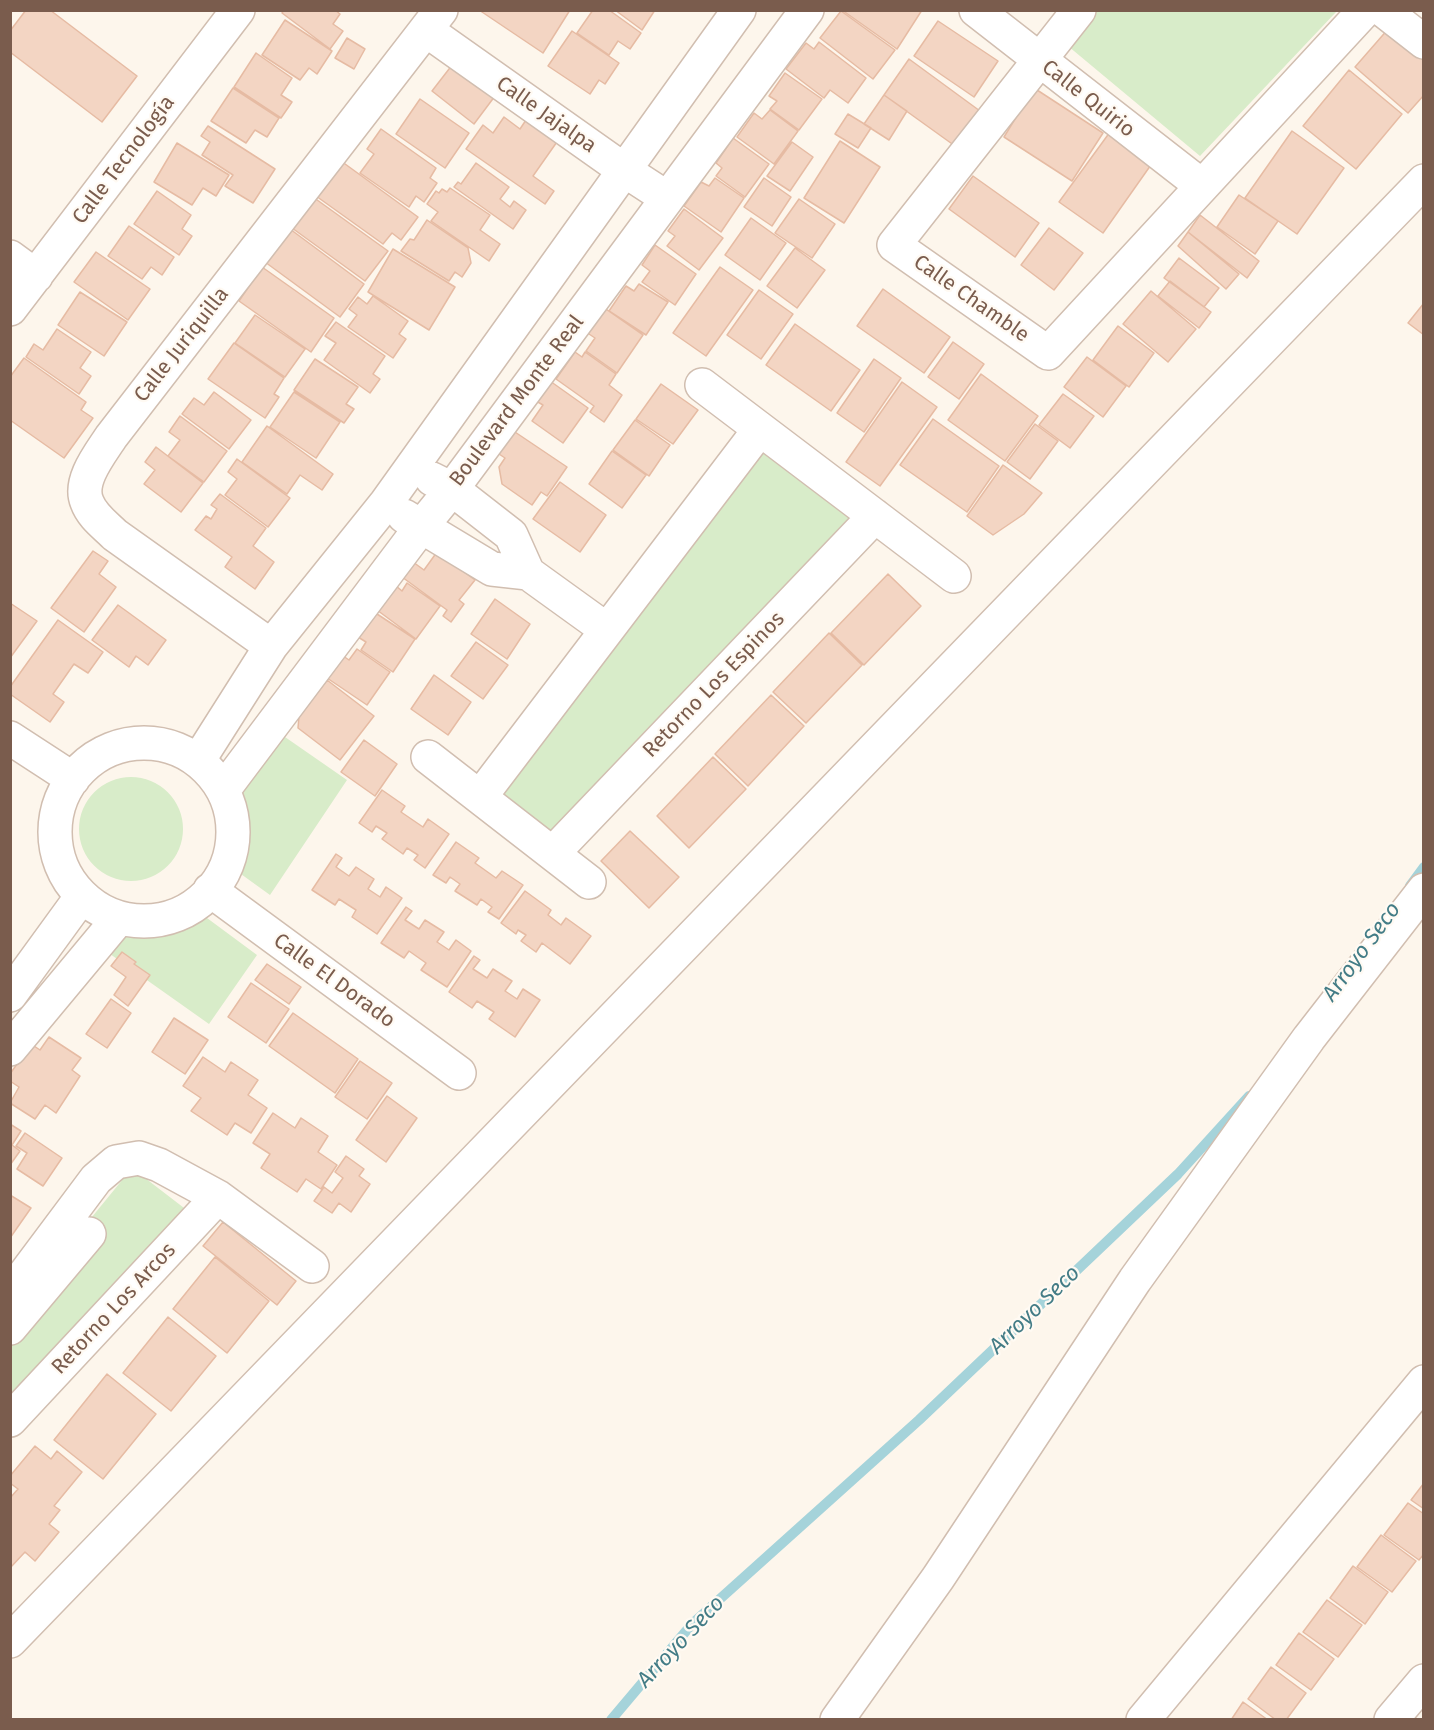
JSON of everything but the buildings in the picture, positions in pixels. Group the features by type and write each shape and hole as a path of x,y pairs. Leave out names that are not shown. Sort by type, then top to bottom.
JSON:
{"street":[{"name":"Calle Tecnología","path":"10,309 23,266 237,10"},
{"path":"198,761 271,646 386,503 739,10"},
{"name":"Boulevard Monte Real","path":"224,789 452,489 807,10"},
{"name":"Calle Quirio","path":"976,10 1202,186"},
{"path":"1039,61 1079,10"},
{"path":"1202,186 1365,10"},
{"path":"1383,10 1424,42"},
{"name":"Calle Jajalpa","path":"434,20 624,170 667,198"},
{"name":"Calle Juriquilla","path":"271,646 115,535 96,517 86,501 86,484 94,463 111,436 434,20"},
{"name":"Calle Chamble","path":"1039,61 894,245 1048,353 1202,186"},
{"path":"10,1641 1424,181"},
{"path":"702,385 954,576"},
{"path":"480,797 760,429"},
{"path":"410,469 452,489 511,535 528,573"},
{"path":"386,503 421,527 492,569 528,573 607,630"},
{"name":"Retorno Los Espinos","path":"553,853 875,516"},
{"path":"10,738 73,779"},
{"path":"135,744 157,744 176,749 198,761 224,789 232,819 232,842 227,865 200,902 180,914 158,921 119,918 92,905 64,873 57,853 55,831 58,810 66,790 73,779 95,759 114,748 135,744"},
{"path":"428,757 589,882"},
{"name":"Calle El Dorado","path":"210,890 459,1072"},
{"path":"837,1719 938,1578 1135,1280 1309,1038 1424,890"},
{"path":"10,995 82,896"},
{"path":"10,1049 119,918"},
{"path":"10,1294 96,1179 116,1162 139,1158 159,1165 218,1197 312,1266"},
{"name":"Retorno Los Arcos","path":"10,1420 218,1197"},
{"path":"10,1328 89,1234"},
{"path":"1143,1719 1424,1382"},
{"path":"1391,1719 1424,1681"}],"green space":[{"path":"1086,11 1337,11 1200,156 1062,41"},
{"path":"762,446 852,516 549,841 494,798"},
{"path":"272,728 347,780 270,895 234,869 240,850 240,829 228,789"},
{"path":"131,777 151,781 168,792 179,809 183,829 179,849 168,866 151,877 131,881 111,877 94,866 83,849 79,829 83,809 94,792 111,781"},
{"path":"207,918 257,955 209,1024 103,949 119,930 159,934 180,929"},
{"path":"132,1168 188,1211 11,1406 11,1316"}],"waterway":[{"name":"Arroyo Seco","path":"1410,886 1424,867"},
{"name":"Arroyo Seco","path":"611,1720 692,1624 919,1420 1178,1174 1249,1096"}]}
